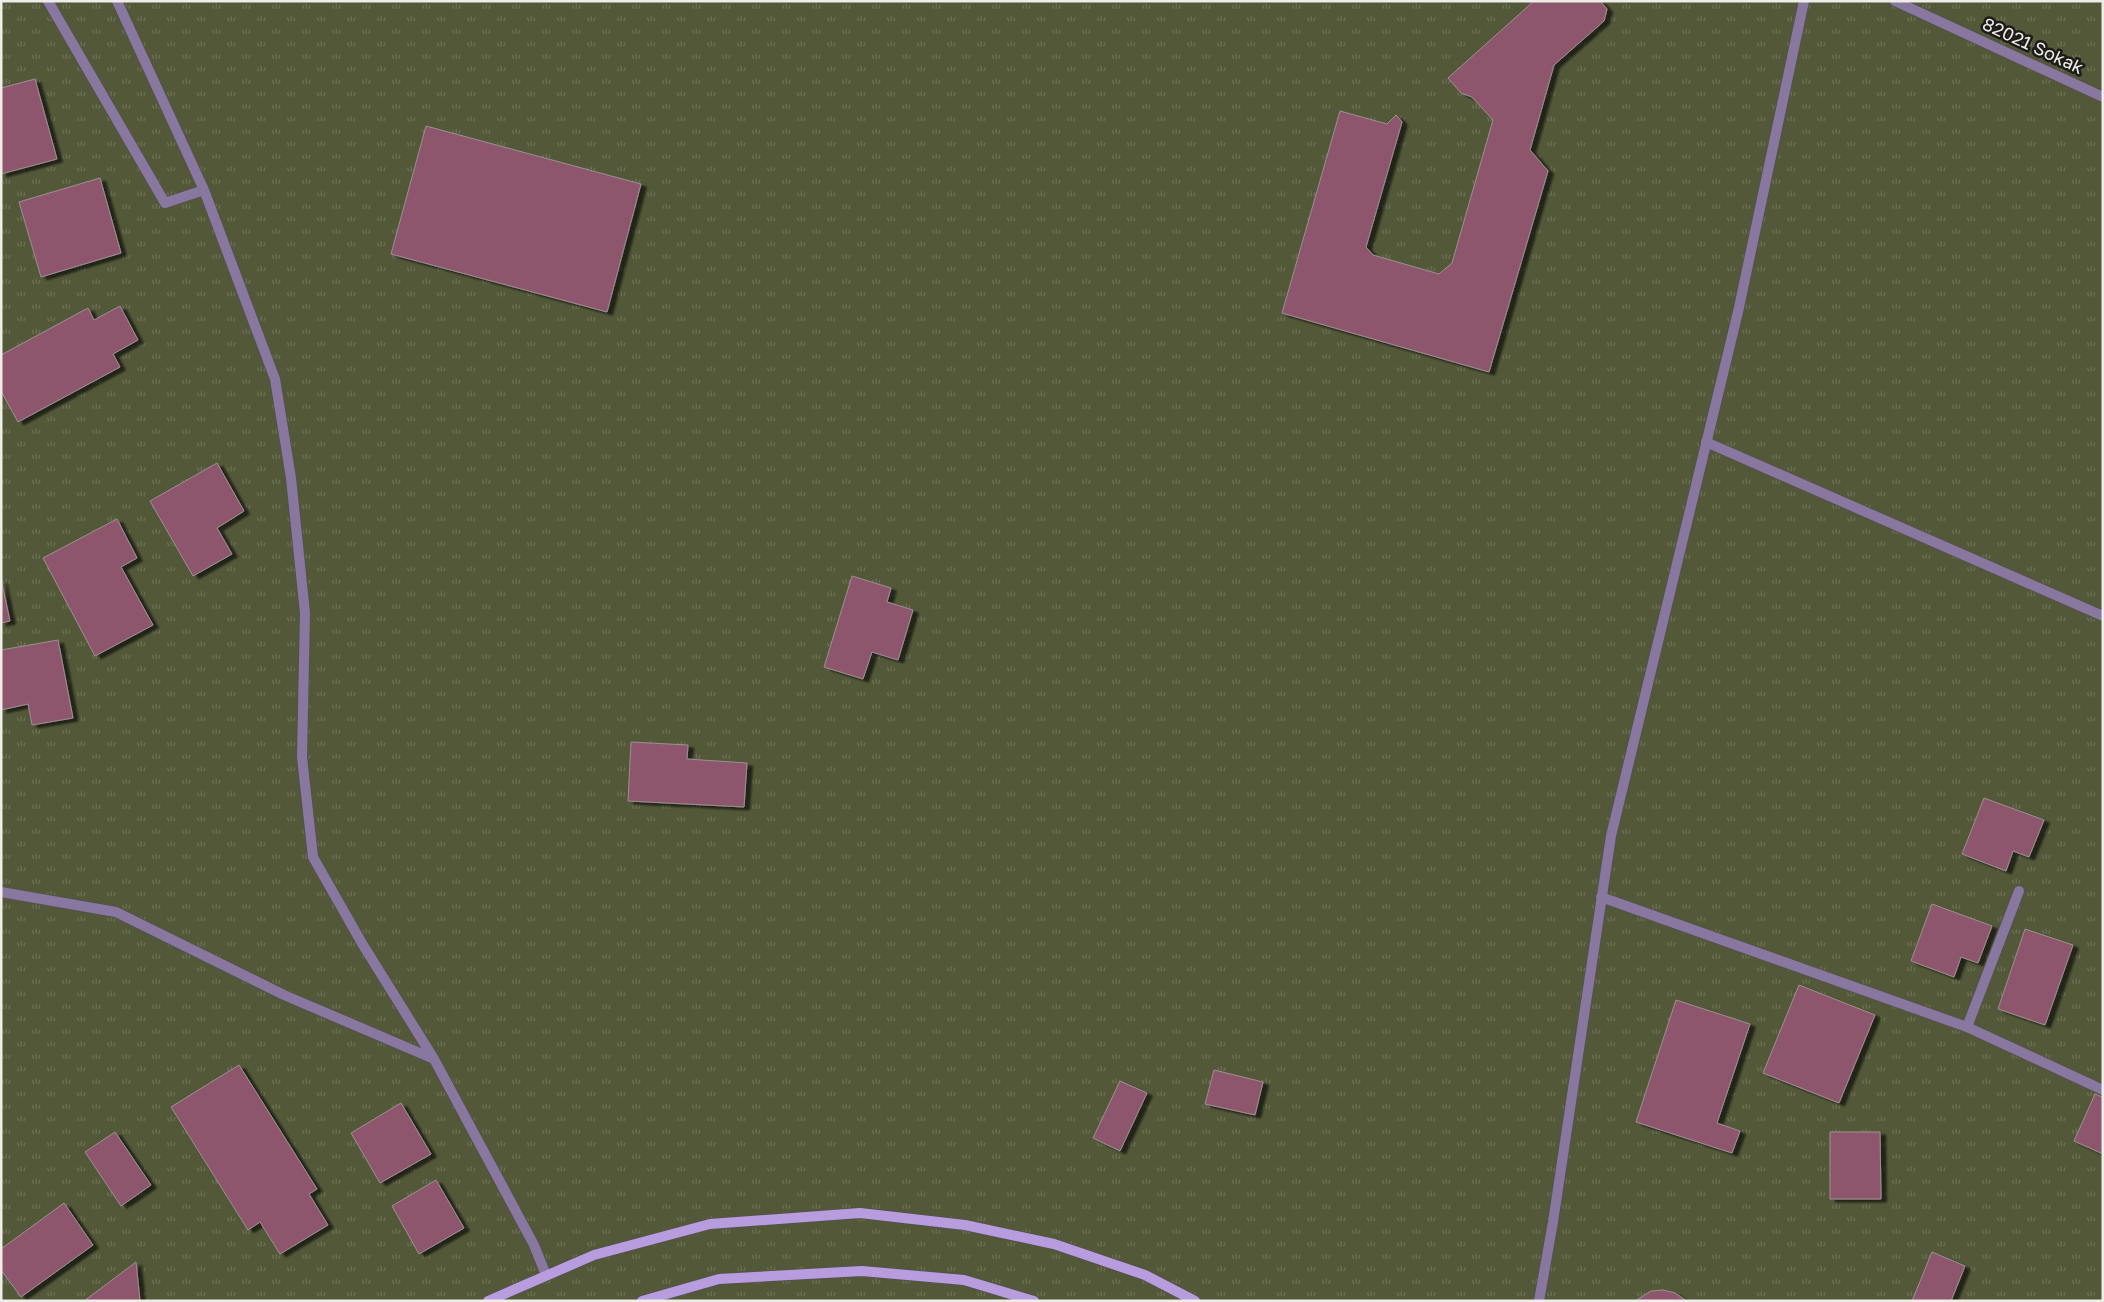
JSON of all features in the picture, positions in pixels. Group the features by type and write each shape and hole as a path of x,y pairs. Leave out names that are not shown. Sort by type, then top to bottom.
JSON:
{"main road":[{"path":"488,1301 594,1255 710,1224 860,1213 965,1224 1054,1244 1145,1275 1194,1301"},
{"path":"642,1301 719,1279 862,1271 964,1280 1034,1301"}],"street":[{"path":"48,1 164,203 204,190"},
{"path":"117,1 204,190 275,379 291,478 305,613 302,757 313,857 363,944 434,1059 534,1245 546,1275"},
{"path":"1539,1301 1553,1222 1611,836 1738,312 1804,1"},
{"name":"82021 Sokak","path":"1895,1 2103,97"},
{"path":"1706,442 2103,616"},
{"path":"1967,1028 2019,891"},
{"path":"1,892 116,912 284,995 434,1059"},
{"path":"1601,897 1967,1028 2103,1090"}],"green space":[{"path":"1,1 2103,1 2103,1301 1,1301"}],"building":[{"path":"1534,1 1600,1 1607,9 1604,21 1554,65 1530,150 1548,171 1489,372 1282,313 1340,111 1387,124 1396,115 1402,122 1366,247 1373,255 1439,274 1452,263 1493,120 1472,97 1461,93 1448,78"},
{"path":"35,79 57,159 1,174 1,88"},
{"path":"426,126 641,184 607,312 391,254"},
{"path":"100,178 121,253 41,277 19,202"},
{"path":"120,306 138,340 113,354 120,367 18,422 1,391 1,355 88,308 94,320"},
{"path":"217,463 244,511 217,528 232,554 193,576 150,501"},
{"path":"117,519 137,558 121,567 153,625 95,656 43,558"},
{"path":"852,576 891,588 887,602 913,610 898,660 872,652 863,679 824,667"},
{"path":"1,579 10,621 1,623"},
{"path":"58,640 73,718 32,725 28,704 1,710 1,650"},
{"path":"631,742 688,745 687,759 747,763 744,807 628,801"},
{"path":"1984,798 2044,820 2029,857 2013,851 2006,871 1962,854"},
{"path":"1932,904 1992,926 1978,963 1961,957 1954,977 1911,961"},
{"path":"2025,929 2073,945 2045,1025 1998,1009"},
{"path":"1799,985 1875,1015 1839,1103 1763,1073"},
{"path":"1676,1000 1750,1024 1717,1123 1740,1131 1732,1153 1636,1122"},
{"path":"239,1065 317,1189 309,1194 328,1225 280,1254 260,1222 248,1230 171,1107"},
{"path":"1214,1070 1263,1082 1255,1115 1205,1104"},
{"path":"1120,1081 1147,1093 1120,1151 1093,1138"},
{"path":"2095,1094 2103,1097 2103,1154 2074,1141"},
{"path":"401,1103 431,1154 380,1183 351,1133"},
{"path":"115,1132 151,1185 121,1206 85,1152"},
{"path":"1830,1132 1880,1132 1881,1199 1830,1199"},
{"path":"436,1180 464,1228 419,1254 392,1206"},
{"path":"64,1203 93,1245 21,1297 1,1270 1,1249"},
{"path":"1932,1252 1965,1266 1951,1301 1912,1301"},
{"path":"136,1262 140,1301 84,1301"},
{"path":"1663,1290 1675,1293 1687,1301 1635,1301 1651,1291"}]}
